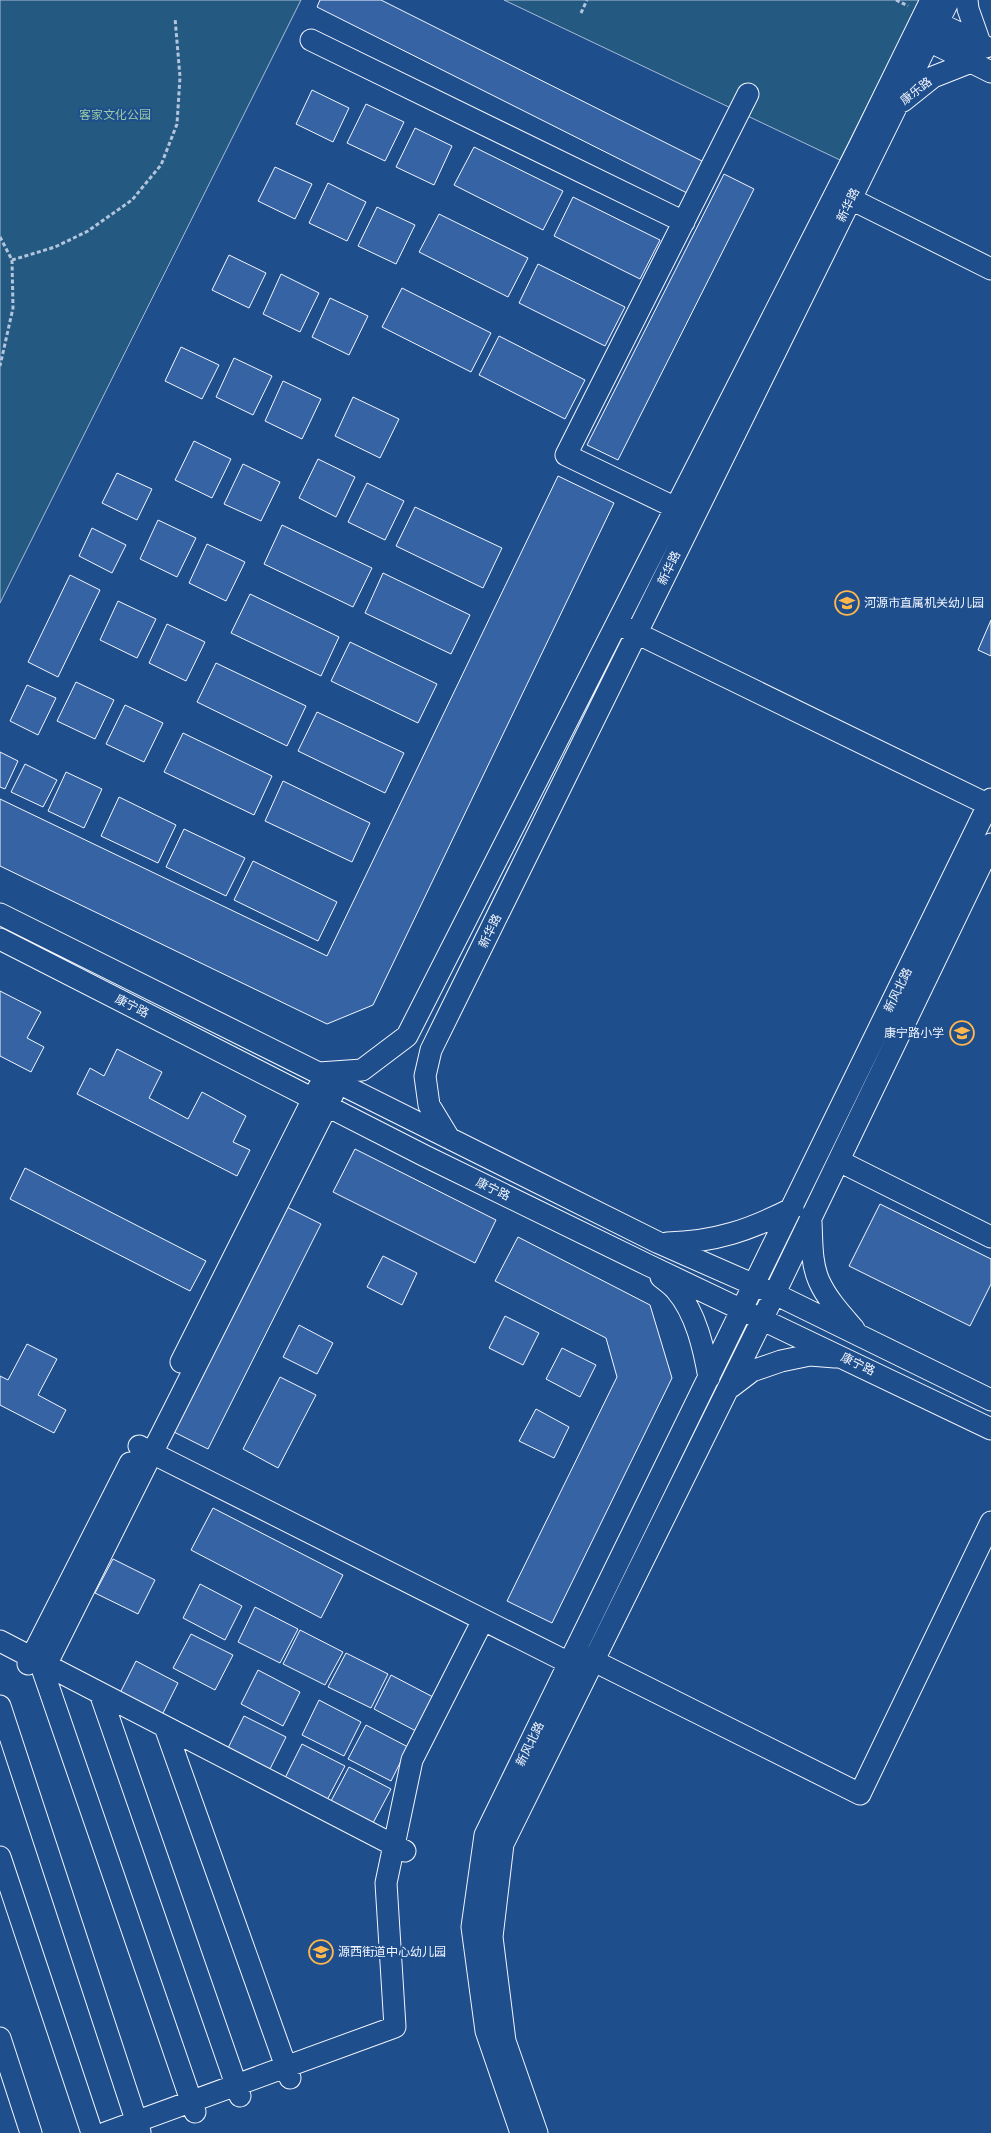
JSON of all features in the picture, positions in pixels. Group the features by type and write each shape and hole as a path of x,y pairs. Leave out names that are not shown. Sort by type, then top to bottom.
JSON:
{"street":[{"name":"新华路","path":"327,1077 362,1070 407,1036 676,508 844,196 897,106 931,13 949,0"},
{"path":"967,0 981,52 991,72"},
{"path":"931,13 981,52"},
{"name":"新华路","path":"449,1138 429,1105 425,1076 431,1050 640,628 844,196 922,38"},
{"path":"922,38 981,52"},
{"path":"310,40 684,222"},
{"name":"康乐路","path":"897,106 933,77 981,52"},
{"path":"676,508 566,455 748,94"},
{"path":"844,196 991,269"},
{"path":"619,618 990,801"},
{"name":"新风北路","path":"537,2133 505,2041 492,1937 503,1844 578,1668 709,1378 990,801"},
{"name":"新风北路","path":"521,2133 486,2031 472,1927 485,1834 578,1668 728,1388 991,844"},
{"name":"康宁路","path":"0,914 659,1243 775,1294 991,1400"},
{"name":"康宁路","path":"0,939 320,1102 648,1265 846,1358 991,1429"},
{"path":"193,2107 37,1664 320,1102 327,1077"},
{"path":"839,1161 991,1237"},
{"path":"659,1243 693,1242 728,1236 760,1224 792,1208"},
{"name":"新风北路","path":"811,1218 812,1250 818,1280 836,1308 859,1335"},
{"path":"648,1265 676,1290 692,1318 704,1347 709,1378"},
{"name":"新风北路","path":"728,1388 752,1371 781,1361 810,1355 846,1358"},
{"path":"143,1455 485,1629 578,1668 860,1794 991,1522"},
{"path":"106,2133 138,2129 288,2072 407,2035 398,1884 399,1851 423,1766 485,1629"},
{"path":"0,1641 37,1664 399,1851"},
{"path":"0,1649 37,1664"},
{"path":"102,1698 238,2090"},
{"path":"0,1706 138,2129"},
{"path":"167,1731 288,2072"},
{"path":"0,1857 92,2133"},
{"path":"0,2038 31,2133"}],"path":[{"path":"581,14 587,0"},
{"path":"12,260 55,247 88,231 132,200 161,165 177,124 180,77 175,18"},
{"path":"0,237 12,260 14,308 0,366"}],"green space":[{"name":"客家文化公园","path":"0,0 301,0 0,603"},
{"path":"504,0 920,0 840,160"}],"building":[{"path":"320,0 381,0 704,162 689,194 317,7"},
{"path":"312,90 349,108 333,142 296,124"},
{"path":"366,104 404,122 385,161 347,143"},
{"path":"415,128 452,146 434,185 396,167"},
{"path":"474,147 563,191 543,230 454,185"},
{"path":"275,167 312,184 295,219 258,201"},
{"path":"724,174 754,189 618,460 587,445"},
{"path":"328,183 366,202 347,241 309,223"},
{"path":"573,197 660,240 640,279 554,236"},
{"path":"377,207 415,225 396,264 358,246"},
{"path":"439,214 528,258 508,297 419,252"},
{"path":"229,255 266,273 249,308 212,290"},
{"path":"538,264 625,307 605,346 519,303"},
{"path":"281,274 319,293 300,332 263,314"},
{"path":"402,288 491,333 471,372 382,327"},
{"path":"330,298 368,316 349,355 312,337"},
{"path":"499,336 585,380 565,419 479,375"},
{"path":"181,347 219,365 202,399 165,381"},
{"path":"234,358 272,376 253,415 216,397"},
{"path":"283,381 321,399 302,439 265,421"},
{"path":"353,397 399,419 380,458 335,436"},
{"path":"194,441 231,459 212,498 175,480"},
{"path":"318,459 355,477 336,517 299,498"},
{"path":"243,464 280,482 261,521 224,504"},
{"path":"117,473 152,489 137,520 102,503"},
{"path":"558,476 614,503 373,1005 327,1024 0,866 0,799 327,956"},
{"path":"367,483 404,501 385,540 348,522"},
{"path":"415,507 502,548 483,588 396,546"},
{"path":"158,520 196,538 177,577 140,559"},
{"path":"282,525 372,568 353,607 264,564"},
{"path":"92,528 126,545 112,573 79,556"},
{"path":"207,544 245,562 226,601 189,583"},
{"path":"383,573 470,615 451,654 365,613"},
{"path":"70,575 100,590 58,677 28,662"},
{"path":"250,594 339,637 321,676 231,633"},
{"path":"118,601 156,619 137,658 100,640"},
{"path":"991,620 991,656 978,650"},
{"path":"167,624 205,642 186,681 149,663"},
{"path":"350,642 437,684 418,723 331,681"},
{"path":"216,663 306,706 287,746 197,702"},
{"path":"76,682 114,700 95,739 57,721"},
{"path":"27,685 56,698 38,735 10,721"},
{"path":"125,705 163,723 144,762 106,744"},
{"path":"317,712 404,753 385,793 298,751"},
{"path":"183,733 272,776 254,815 164,772"},
{"path":"0,752 18,761 5,789 0,787"},
{"path":"25,764 57,780 43,807 11,792"},
{"path":"66,772 102,789 84,828 48,811"},
{"path":"283,781 370,823 352,862 265,821"},
{"path":"119,797 176,825 158,863 101,836"},
{"path":"184,829 245,858 226,896 166,867"},
{"path":"253,861 337,902 318,941 234,900"},
{"path":"0,991 41,1012 27,1038 44,1047 31,1072 0,1056"},
{"path":"117,1049 162,1072 149,1098 188,1119 202,1092 246,1116 233,1142 250,1150 237,1176 77,1094 90,1068 104,1076"},
{"path":"355,1149 496,1220 475,1263 333,1192"},
{"path":"25,1168 206,1261 190,1291 10,1199"},
{"path":"880,1204 991,1259 991,1284 970,1326 849,1266"},
{"path":"287,1207 321,1224 208,1449 174,1432"},
{"path":"518,1237 650,1305 672,1378 552,1623 507,1601 617,1377 606,1338 495,1281"},
{"path":"383,1256 417,1273 402,1305 367,1287"},
{"path":"505,1316 539,1333 523,1365 489,1348"},
{"path":"299,1325 333,1343 317,1374 283,1357"},
{"path":"27,1344 57,1359 38,1395 66,1410 54,1433 0,1405 0,1376 8,1380"},
{"path":"562,1348 596,1365 580,1397 546,1379"},
{"path":"280,1377 316,1395 278,1468 243,1449"},
{"path":"536,1409 569,1427 554,1458 519,1441"},
{"path":"213,1508 343,1575 321,1618 191,1550"},
{"path":"113,1559 155,1580 138,1614 95,1593"},
{"path":"200,1584 242,1606 225,1640 183,1618"},
{"path":"255,1607 298,1629 280,1663 238,1642"},
{"path":"300,1630 343,1652 325,1685 283,1664"},
{"path":"191,1634 233,1655 215,1690 173,1668"},
{"path":"346,1653 388,1674 371,1708 328,1687"},
{"path":"136,1661 178,1683 161,1717 119,1695"},
{"path":"258,1670 300,1692 283,1726 241,1704"},
{"path":"391,1675 433,1697 416,1731 374,1709"},
{"path":"319,1700 361,1722 344,1756 302,1735"},
{"path":"244,1716 286,1737 269,1771 227,1750"},
{"path":"366,1725 408,1747 391,1781 348,1759"},
{"path":"302,1744 345,1766 327,1800 285,1778"},
{"path":"349,1767 391,1789 373,1823 331,1801"}],"place":[{"name":"河源市直属机关幼儿园","path":"847,603"},
{"name":"康宁路小学","path":"962,1033"},
{"name":"源西街道中心幼儿园","path":"321,1952"}]}
